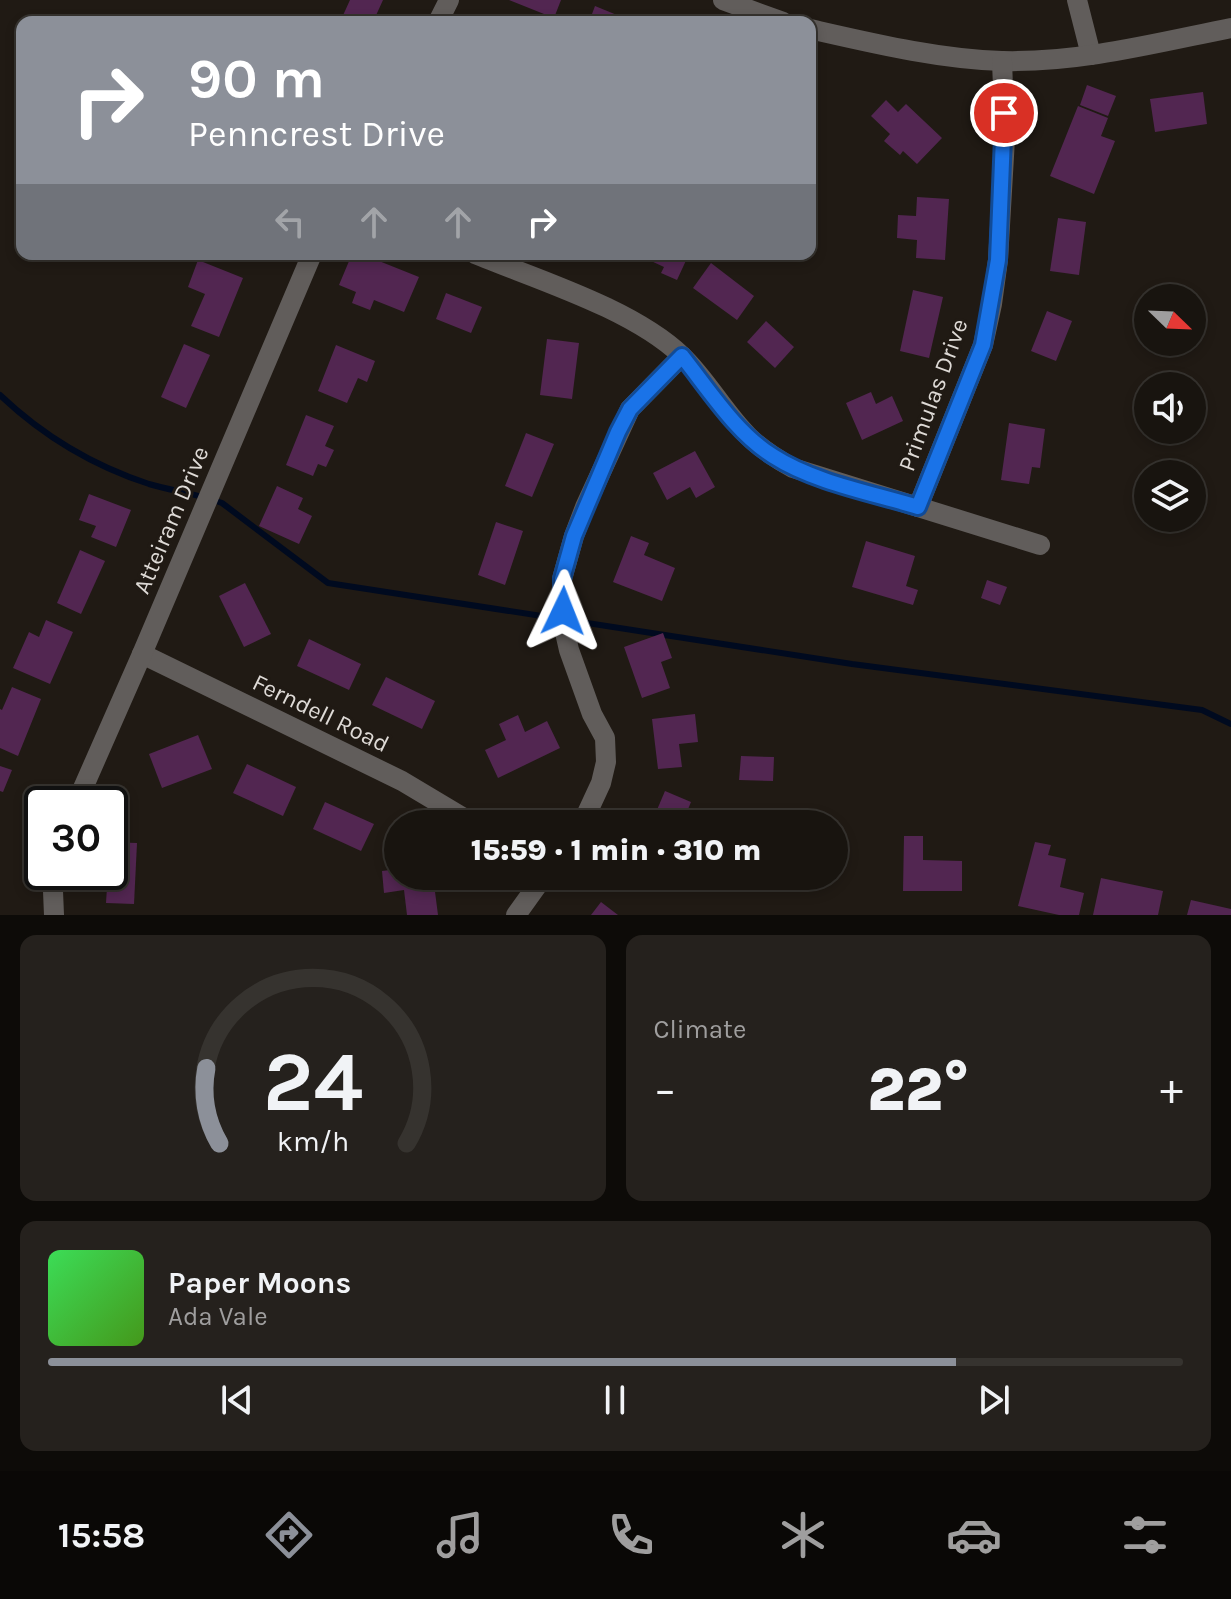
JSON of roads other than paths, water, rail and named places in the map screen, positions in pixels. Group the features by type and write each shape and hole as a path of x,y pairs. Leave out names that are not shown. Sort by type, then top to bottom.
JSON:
{"street":[{"path":"723,0 767,16"},
{"path":"1077,0 1091,55"},
{"path":"816,30 932,53 1002,61 1091,55 1231,28"},
{"name":"Primulas Drive","path":"918,507 983,345 992,304 998,260 1005,139 1002,61"},
{"name":"Atteiram Drive","path":"84,786 309,260"},
{"path":"489,260 621,315 648,330 682,356 748,436 793,468 1040,545"},
{"path":"588,810 601,783 606,762 605,738 592,714 569,650 564,628 562,579 574,536 630,409 682,356"},
{"name":"Ferndell Road","path":"142,654 402,781 451,810"},
{"path":"53,890 54,915"},
{"path":"516,915 534,890"}],"waterway":[{"path":"0,395 51,436 108,468 149,484 222,503 328,583 852,664 1202,710 1231,724"}]}
